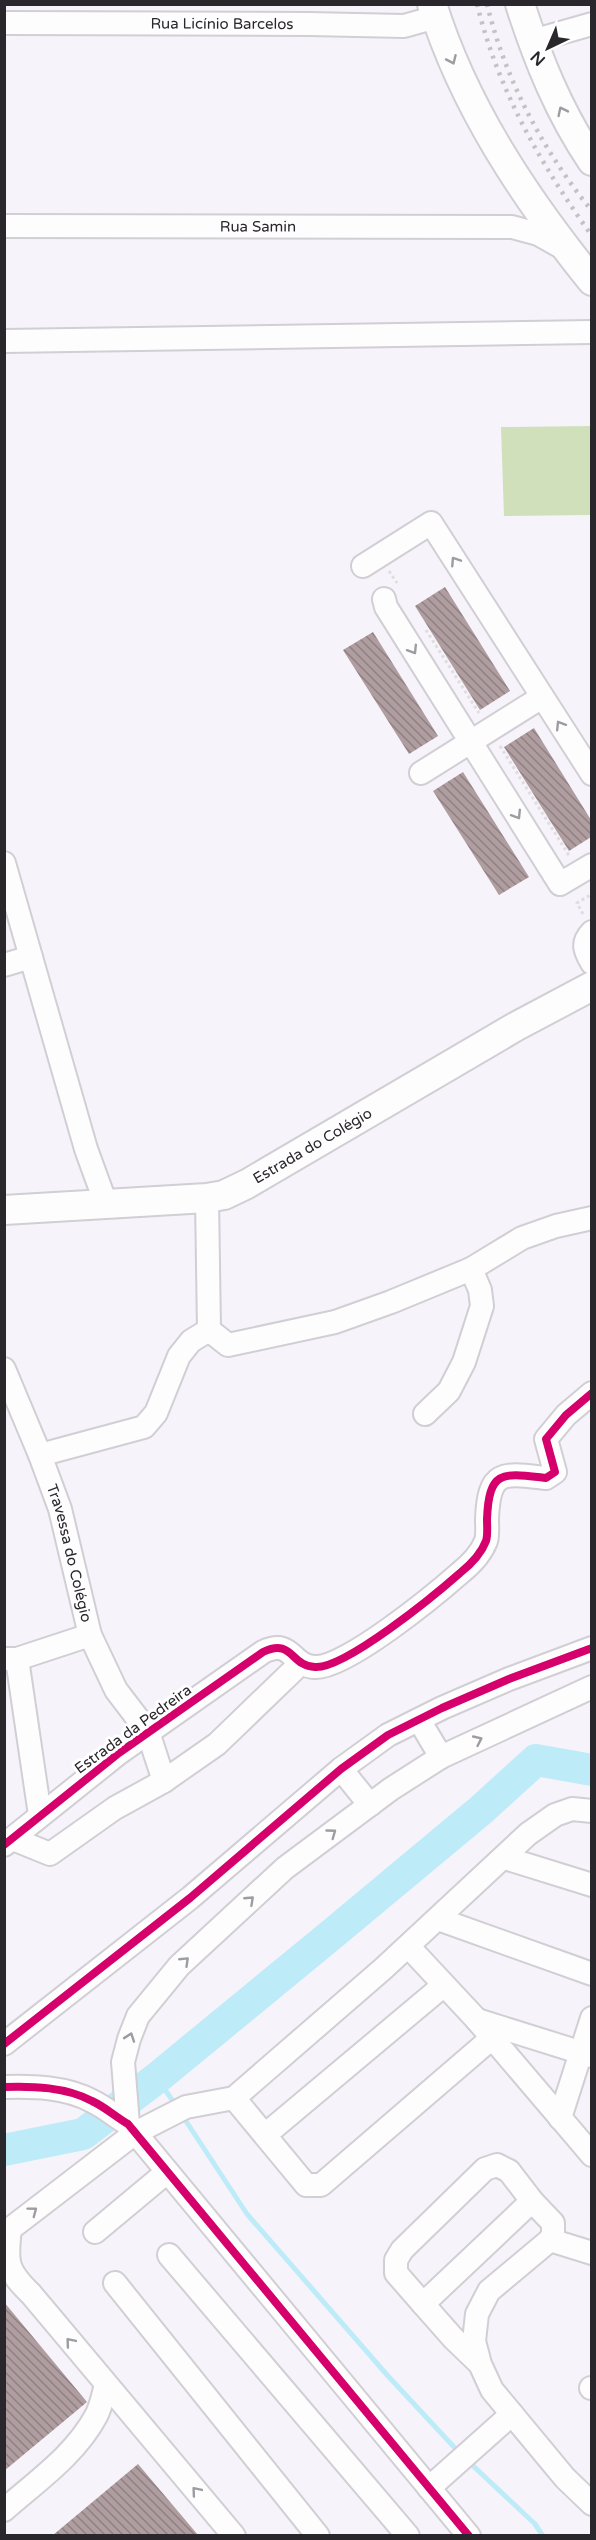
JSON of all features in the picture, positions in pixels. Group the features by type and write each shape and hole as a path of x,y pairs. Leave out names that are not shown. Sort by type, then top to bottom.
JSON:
{"main road":[{"path":"520,4 532,41 572,131 591,161"},
{"path":"434,11 448,52 498,150 591,281"},
{"name":"Estrada do Colégio","path":"4,1209 207,1198 224,1195 247,1184 515,1027 591,986"}],"street":[{"name":"Rua Licínio Barcelos","path":"4,23 309,24 404,27 434,11"},
{"path":"532,41 591,24"},
{"path":"512,227 523,213 528,195"},
{"name":"Rua Samin","path":"4,226 512,227 538,234 567,250"},
{"path":"4,341 591,332"},
{"path":"363,566 430,523 591,774"},
{"path":"384,599 386,607 560,884 591,865"},
{"path":"421,773 542,697"},
{"path":"4,863 86,1149 106,1204"},
{"path":"590,928 584,949 591,963"},
{"path":"4,965 31,957"},
{"path":"207,1198 208,1330 228,1345 242,1344 335,1322 471,1269 522,1238 556,1226 591,1218"},
{"path":"425,1414 449,1391 464,1362 482,1306 480,1290 471,1269"},
{"path":"40,1455 144,1427 156,1413 179,1356 192,1341 208,1330"},
{"name":"Travessa do Colégio","path":"4,1369 60,1509 90,1635 116,1690 148,1732 164,1781"},
{"path":"9,1842 50,1854 115,1809 164,1781 217,1744 301,1663 315,1667 327,1665 371,1643 460,1573 476,1557 486,1540 488,1493 497,1480 512,1474 546,1478 555,1472 546,1439 566,1415 591,1393"},
{"path":"40,1815 11,1659 90,1635"},
{"name":"Estrada da Pedreira","path":"9,1842 40,1815 148,1732 263,1652 275,1646 284,1648 301,1663"},
{"path":"4,2044 190,1898 341,1769 388,1735 509,1679 591,1648"},
{"path":"468,2535 167,2172 126,2114 123,2062 138,2016 156,1992 179,1966 285,1868 370,1805 441,1757 591,1687"},
{"path":"419,1720 441,1757"},
{"path":"341,1769 370,1805"},
{"path":"4,2087 28,2086 63,2091 126,2114 178,2111 234,2098 306,2038 505,1858 528,1834 555,1815 572,1809 591,1811"},
{"path":"505,1858 591,1885"},
{"path":"438,1919 591,1974"},
{"path":"408,1946 477,2020 560,2118 587,2146"},
{"path":"265,2135 444,1984"},
{"path":"560,2118 587,2055 591,2019"},
{"path":"477,2020 587,2055"},
{"path":"234,2098 306,2185 321,2186 492,2038"},
{"path":"126,2114 7,2231 6,2255 9,2277 106,2385 234,2535"},
{"path":"480,2364 453,2338 396,2273 396,2260 402,2250 485,2169 497,2165 509,2171 532,2201 553,2223 553,2234 550,2240 489,2291 477,2314 474,2341 480,2364 492,2390 590,2501"},
{"path":"95,2232 167,2172"},
{"path":"423,2304 532,2201"},
{"path":"550,2240 591,2253"},
{"path":"169,2255 408,2535"},
{"path":"115,2283 318,2535"},
{"path":"4,2510 68,2455 97,2414 106,2385"},
{"path":"429,2488 512,2414"}],"path":[{"path":"590,928 577,903 591,894"}],"green space":[{"path":"591,426 591,515 504,516 501,427"}],"building":[{"path":"445,587 510,691 480,710 415,606"},
{"path":"373,632 438,736 409,754 343,650"},
{"path":"534,728 591,820 591,837 569,851 504,747"},
{"path":"463,772 529,877 499,895 433,791"},
{"path":"4,2302 87,2402 4,2471"},
{"path":"138,2464 198,2535 53,2535"}],"waterway":[{"path":"4,2150 83,2134 157,2078 331,1935 481,1810 536,1760 592,1770"},
{"path":"157,2078 177,2107"},
{"path":"182,2115 247,2214 388,2376 454,2447"},
{"path":"470,2463 535,2524 543,2536"}],"railway":[{"path":"477,4 497,67 523,126 555,182 592,236"},
{"path":"487,4 504,60 528,113 557,164 592,211"}],"cycle path":[{"path":"4,1845 119,1753 263,1652 280,1648 307,1665 315,1667 329,1664 367,1644 411,1613 464,1570 484,1546 487,1539 488,1503 495,1483 509,1476 546,1478 555,1472 546,1439 566,1415 592,1393"},
{"path":"4,2044 190,1898 341,1769 388,1735 442,1708 509,1679 592,1648"},
{"path":"4,2087 38,2087 82,2096 97,2103 128,2124 469,2536"}]}
